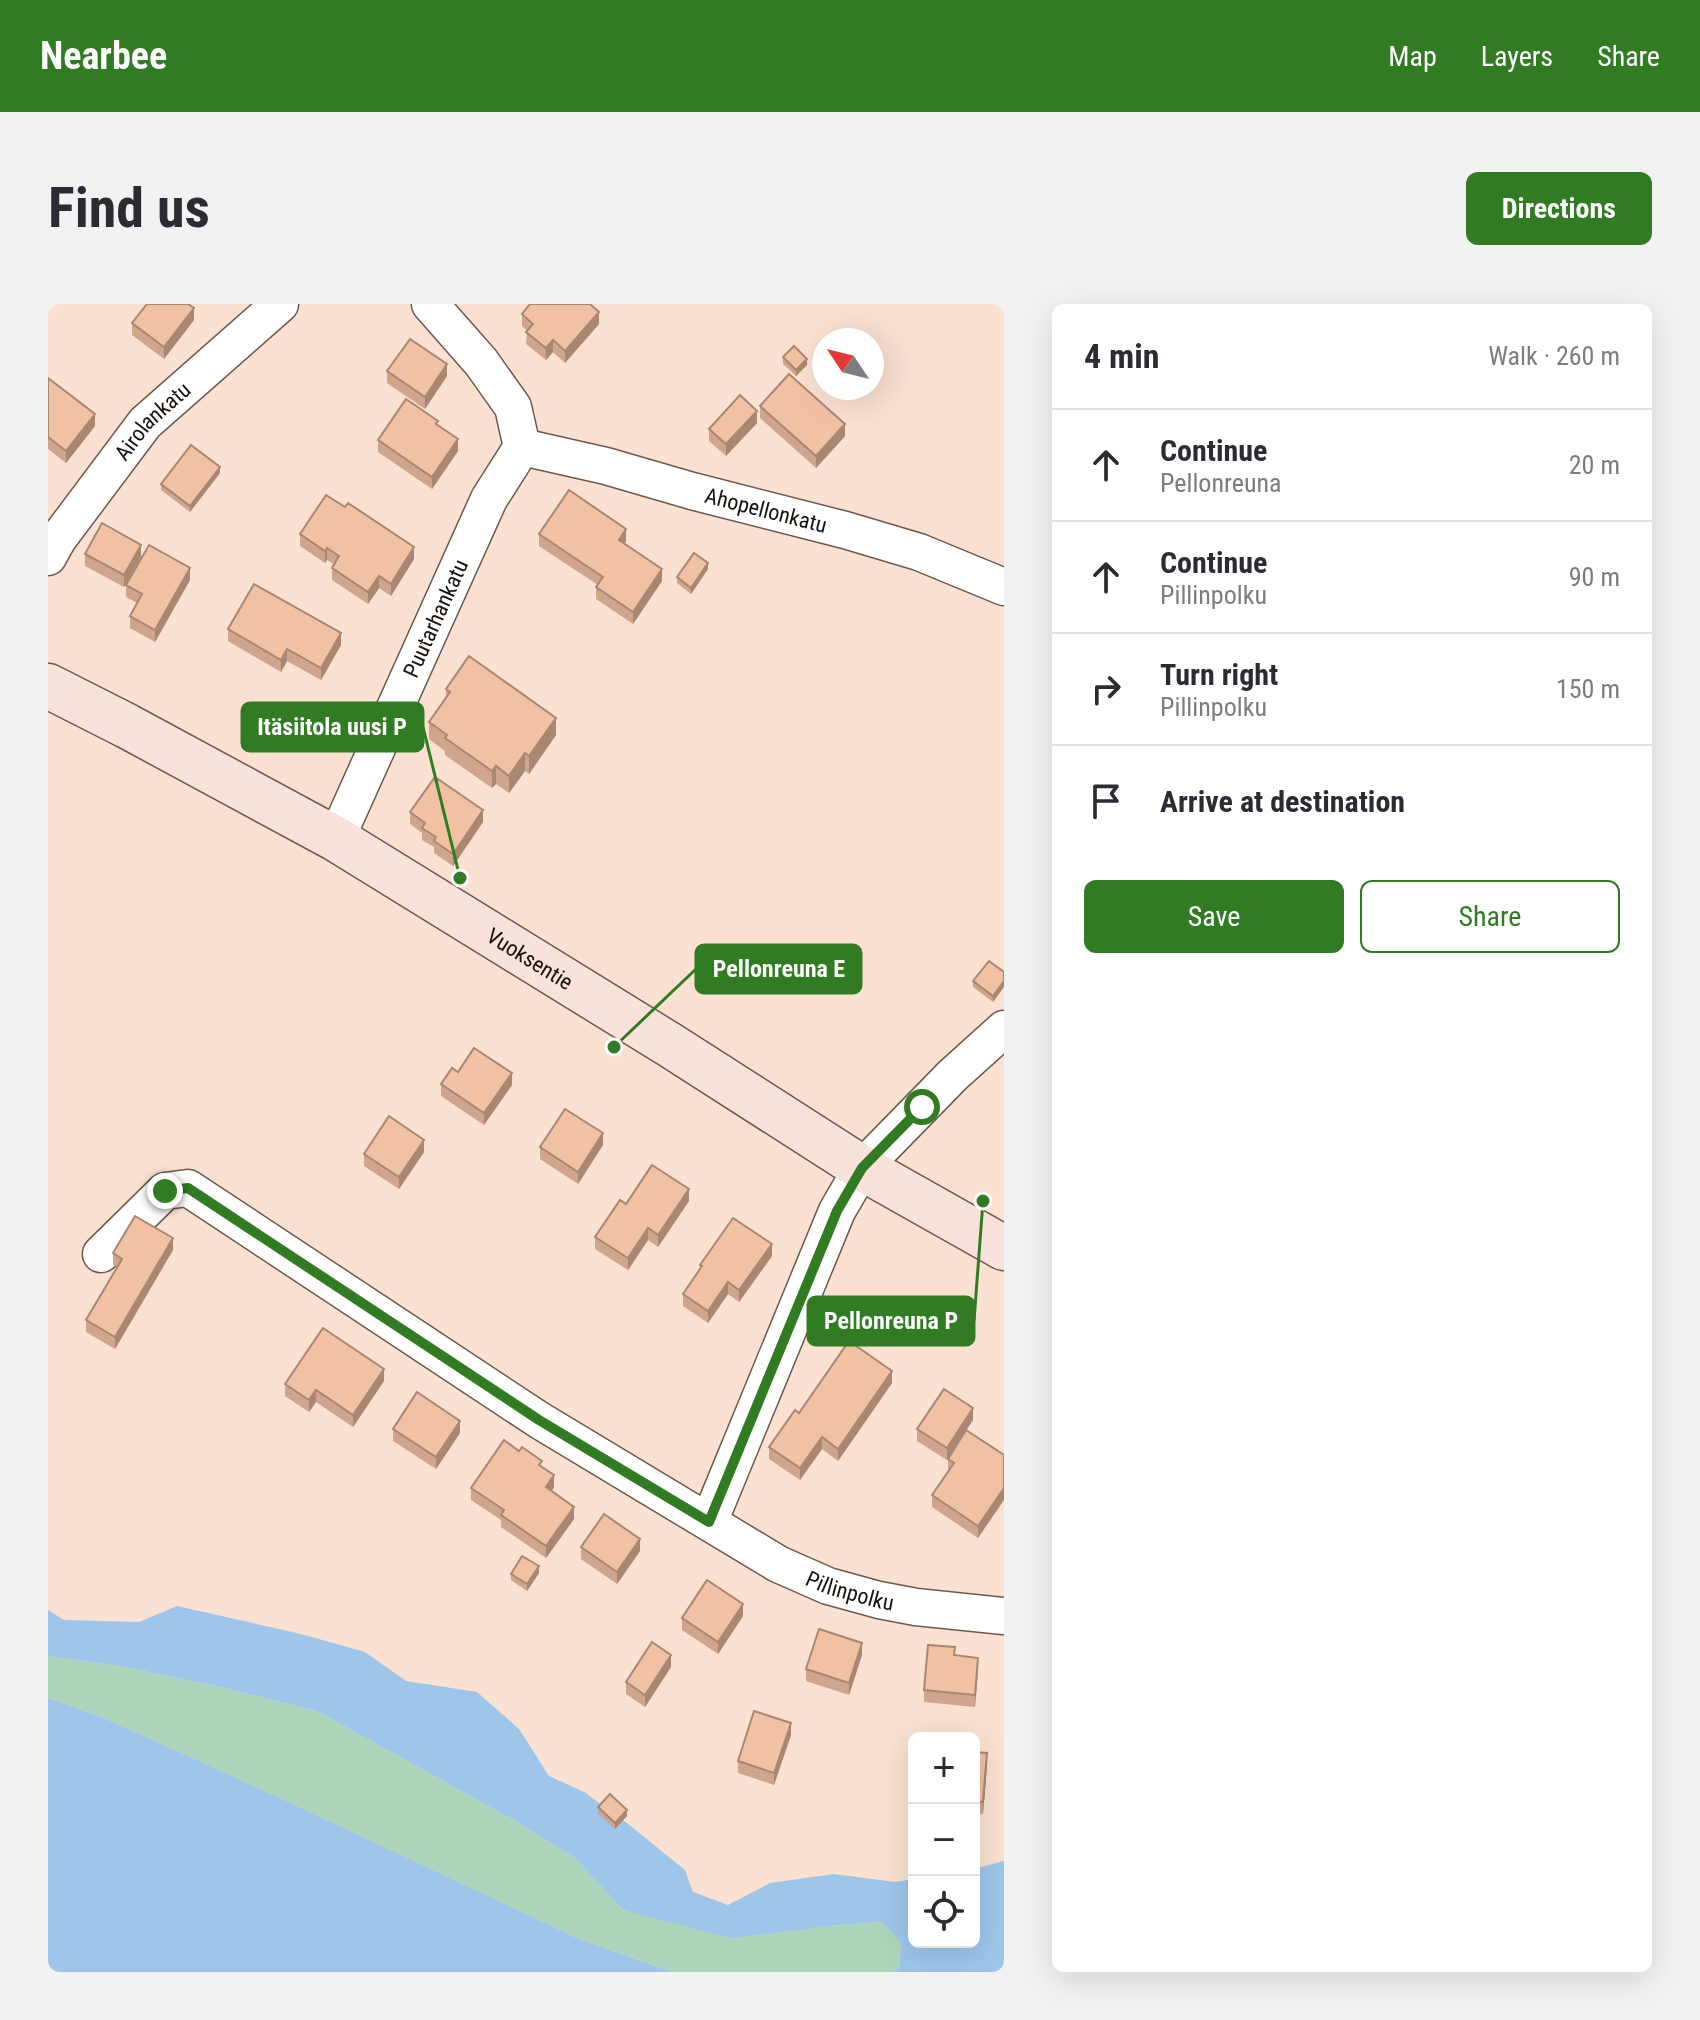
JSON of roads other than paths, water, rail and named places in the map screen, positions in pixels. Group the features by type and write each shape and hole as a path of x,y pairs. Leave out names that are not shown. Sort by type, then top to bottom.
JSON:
{"street":[{"name":"Airolankatu","path":"48,557 58,539 145,423 280,304"},
{"path":"430,304 481,362 513,407 522,447"},
{"name":"Ahopellonkatu","path":"522,447 606,466 845,530 919,552 1004,587"},
{"name":"Puutarhankatu","path":"336,839 489,499 522,447"},
{"name":"Vuoksentie","path":"48,686 336,839 670,1045 862,1168 1004,1248"},
{"path":"709,1522 837,1211 862,1168 953,1075 1004,1029"},
{"name":"Pillinpolku","path":"101,1254 165,1191 188,1188 539,1420 778,1564 828,1586 879,1600 1004,1616"}],"water":[{"path":"177,1606 365,1652 406,1681 477,1692 519,1729 549,1776 584,1792 627,1823 685,1870 693,1892 728,1905 770,1883 834,1874 895,1882 908,1880 908,1948 980,1948 980,1867 1004,1861 1004,1972 891,1972 899,1968 901,1943 882,1922 731,1938 623,1910 575,1858 512,1819 317,1711 120,1666 48,1656 48,1610 64,1620 139,1622"},
{"path":"48,1698 102,1717 579,1939 673,1972 48,1972"}],"place":[{"name":"Itäsiitola uusi P","path":"460,878"},
{"name":"Pellonreuna E","path":"614,1047"},
{"name":"Pellonreuna P","path":"983,1201"}]}
